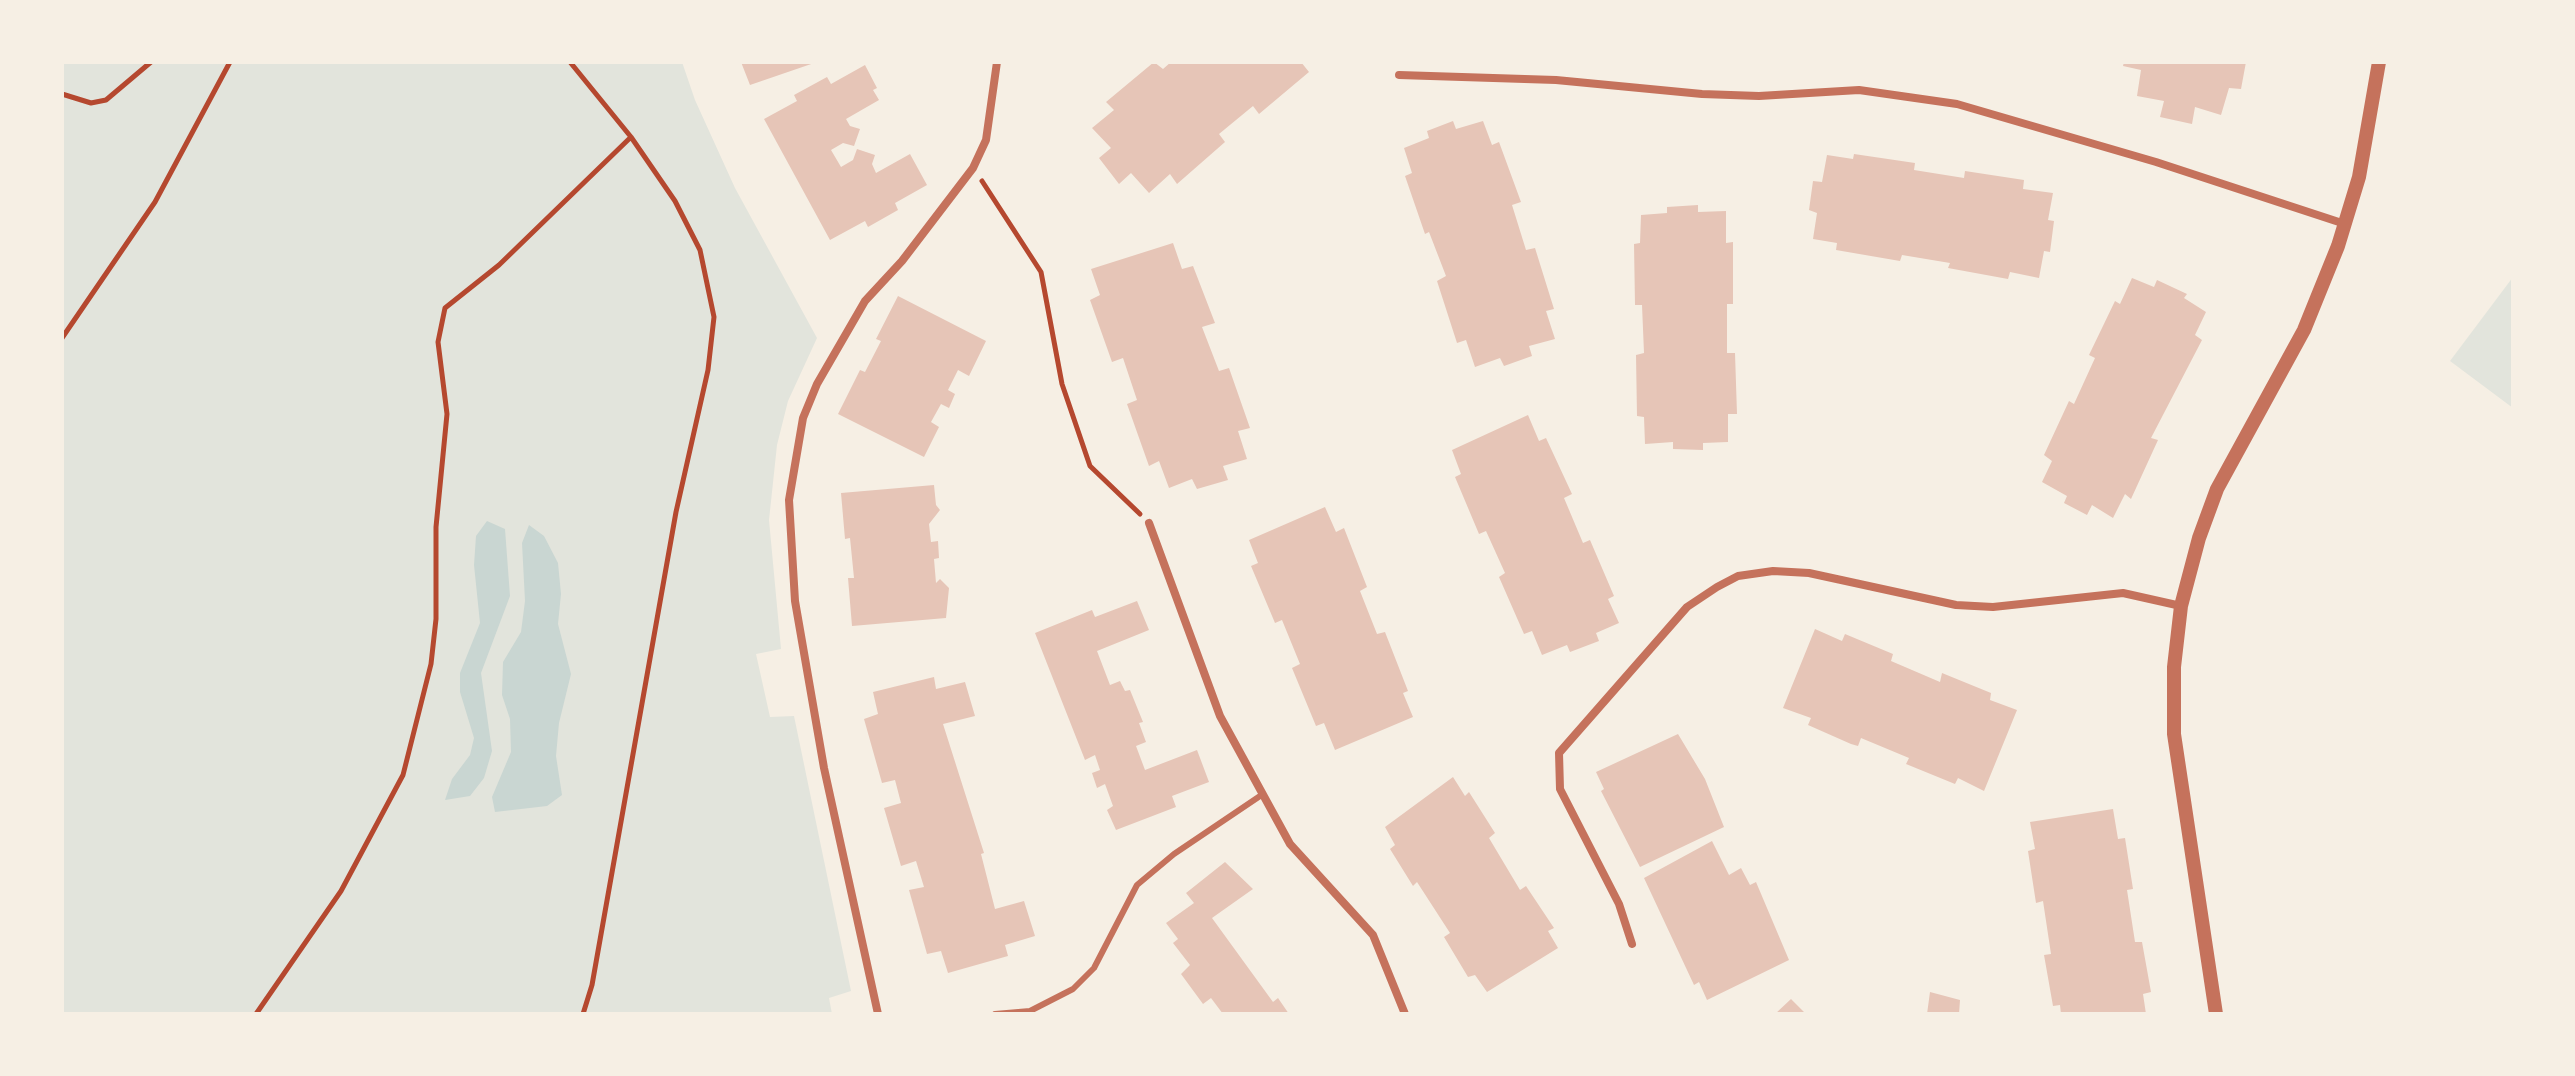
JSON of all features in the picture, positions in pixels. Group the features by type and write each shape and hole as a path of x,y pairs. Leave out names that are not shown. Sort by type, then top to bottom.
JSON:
{"street":[{"path":"878,1014 824,768 795,601 789,500 803,418 817,384 865,301 902,261 973,168 986,140 997,62"},
{"path":"2216,1014 2174,734 2174,667 2181,606 2199,538 2217,489 2304,330 2345,224 2359,177 2379,62"},
{"path":"1399,75 1556,80 1702,94 1759,96 1859,90 1957,104 2142,158 2345,224"},
{"path":"1149,523 1220,716 1290,844 1373,935 1405,1014"},
{"path":"1632,944 1619,904 1560,789 1559,753 1687,607 1717,587 1738,576 1773,571 1809,573 1956,605 1993,607 2123,593 2181,606"}],"lane":[{"path":"995,1014 1030,1011 1073,989 1094,968 1137,885 1174,854 1263,794"}],"path":[{"path":"62,94 91,103 106,100 151,62"},
{"path":"62,338 155,202 230,62"},
{"path":"570,62 631,137 675,201 700,250 714,317 708,370 676,512 592,985 583,1014"},
{"path":"256,1014 341,891 403,775 431,664 436,619 436,527 447,414 438,342 445,308 499,265 631,137"},
{"path":"973,168 1041,272 1062,384 1090,466 1149,523"}],"shaded area":[{"path":"62,62 682,62 695,100 735,188 817,338 788,401 777,445 769,520 781,649 756,654 770,717 794,716 851,991 829,998 832,1014 62,1014"},
{"path":"2513,277 2513,408 2450,361"},
{"path":"487,521 505,529 510,596 481,673 492,751 484,778 470,796 445,800 452,779 470,755 474,738 460,692 460,673 480,623 474,565 476,536"},
{"path":"529,525 544,536 558,563 561,594 558,624 571,674 559,723 556,756 562,795 547,806 495,812 492,797 511,752 510,719 502,695 503,662 521,632 525,601 522,543"}],"building":[{"path":"741,62 817,62 750,85"},
{"path":"1154,62 1163,69 1171,62 1301,62 1309,72 1259,114 1253,106 1219,134 1225,142 1177,184 1170,174 1149,193 1131,173 1119,184 1099,158 1111,148 1092,128 1114,110 1106,102"},
{"path":"2124,62 2246,62 2241,89 2229,88 2221,115 2195,107 2192,124 2160,117 2164,101 2137,96 2141,70 2123,66"},
{"path":"865,65 877,88 873,90 879,100 846,119 850,126 860,129 854,146 843,143 831,150 841,167 853,160 857,149 875,155 872,164 876,173 910,154 927,185 895,203 898,210 868,227 865,221 830,240 764,119 797,101 794,95 827,77 831,84"},
{"path":"1453,121 1456,129 1483,121 1492,145 1499,142 1521,202 1512,205 1526,250 1535,248 1554,309 1546,311 1555,339 1529,346 1532,356 1504,366 1500,358 1475,367 1466,340 1457,343 1437,281 1446,276 1429,232 1425,234 1405,176 1412,173 1404,148 1429,138 1427,131"},
{"path":"1854,154 1915,163 1914,170 1964,178 1965,171 2024,180 2023,189 2053,193 2048,220 2054,221 2050,252 2044,251 2039,278 2010,272 2008,279 1948,268 1950,263 1902,255 1900,261 1836,250 1837,243 1813,239 1817,213 1809,210 1813,181 1822,182 1827,155 1853,159"},
{"path":"1698,205 1698,212 1726,211 1726,243 1733,242 1733,304 1727,304 1727,353 1735,353 1737,414 1728,414 1728,442 1703,443 1703,450 1673,449 1673,442 1645,444 1644,417 1637,416 1636,355 1644,353 1642,305 1635,305 1634,244 1640,243 1641,215 1667,213 1667,207"},
{"path":"1173,243 1182,269 1193,266 1215,323 1202,327 1219,371 1229,368 1250,428 1238,431 1247,459 1223,466 1228,480 1197,489 1192,479 1169,488 1159,461 1149,466 1127,404 1137,400 1123,358 1112,362 1090,300 1100,295 1091,269"},
{"path":"2132,278 2154,287 2157,280 2187,294 2184,298 2206,312 2195,335 2202,340 2151,438 2158,440 2131,499 2125,494 2113,518 2092,505 2087,515 2064,503 2067,496 2042,482 2052,461 2044,455 2069,401 2074,404 2095,358 2089,355 2115,301 2120,304"},
{"path":"898,296 986,341 969,376 958,370 948,390 955,394 949,408 941,404 931,422 939,427 924,457 838,414 860,370 865,372 881,341 876,339"},
{"path":"1528,415 1539,441 1546,438 1572,494 1564,498 1583,543 1590,540 1614,596 1608,599 1619,623 1596,633 1599,641 1570,652 1567,645 1542,655 1532,631 1524,634 1499,577 1505,573 1486,531 1479,534 1455,477 1461,474 1452,450"},
{"path":"934,485 936,505 940,510 929,524 931,542 938,541 939,558 934,559 936,583 940,579 949,588 946,618 852,626 848,578 854,578 850,538 845,539 841,493"},
{"path":"1325,507 1336,532 1344,528 1367,587 1360,591 1377,634 1385,632 1408,691 1403,693 1413,717 1335,750 1324,723 1316,726 1292,668 1300,664 1282,620 1275,623 1251,566 1258,563 1249,540"},
{"path":"1137,601 1149,630 1097,651 1110,685 1120,681 1125,691 1130,690 1143,722 1139,723 1146,742 1136,746 1145,770 1197,750 1209,782 1172,796 1176,807 1116,830 1107,810 1113,806 1105,784 1097,788 1092,773 1100,770 1095,755 1085,760 1035,633 1092,610 1095,617"},
{"path":"1815,629 1842,641 1845,634 1893,654 1891,661 1940,682 1942,673 1991,693 1990,700 2017,710 1984,791 1958,778 1955,784 1906,764 1909,758 1861,738 1858,746 1851,744 1808,725 1811,718 1783,708"},
{"path":"934,677 936,689 965,682 975,716 943,724 984,853 981,854 995,909 1024,901 1035,936 1005,945 1008,956 948,973 941,951 927,954 909,890 924,887 916,861 901,866 884,808 901,803 895,780 882,783 864,719 878,714 873,692"},
{"path":"1678,734 1705,779 1724,827 1640,867 1601,791 1604,789 1596,772"},
{"path":"1453,777 1465,796 1469,792 1495,833 1489,838 1520,890 1526,886 1554,928 1548,931 1558,948 1487,992 1475,975 1468,977 1444,937 1450,933 1417,882 1413,886 1390,849 1395,845 1385,827"},
{"path":"2113,809 2118,839 2125,838 2133,889 2127,890 2135,942 2142,942 2151,992 2143,994 2146,1014 2061,1014 2060,1005 2053,1006 2044,955 2051,954 2043,901 2036,903 2028,851 2035,849 2030,822"},
{"path":"1712,841 1729,875 1741,868 1750,885 1756,882 1789,960 1707,1000 1699,982 1694,985 1644,878"},
{"path":"1225,862 1253,889 1212,918 1273,1002 1278,998 1289,1014 1223,1014 1211,998 1203,1004 1181,974 1190,965 1173,943 1178,939 1166,923 1194,903 1186,893"},
{"path":"1930,992 1960,1000 1959,1014 1927,1014"},
{"path":"1791,999 1806,1014 1775,1014"}]}
